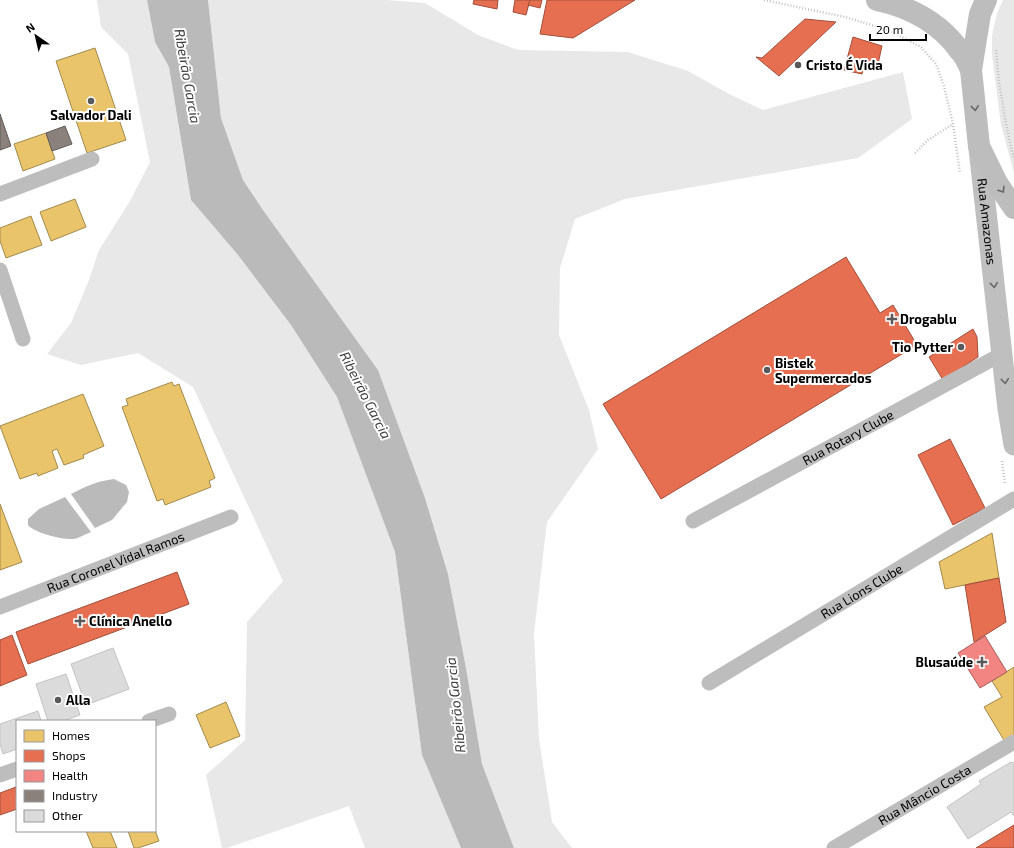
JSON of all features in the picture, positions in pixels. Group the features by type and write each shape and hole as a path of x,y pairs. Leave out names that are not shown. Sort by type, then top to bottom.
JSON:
{"main road":[{"path":"877,0 894,4 922,16 936,26 960,50 971,70"},
{"name":"Rua Amazonas","path":"986,0 980,14 971,70 1002,354 1011,410 1014,445"},
{"path":"979,146 997,183 1014,208"}],"street":[{"path":"0,194 92,159"},
{"path":"0,270 23,339"},
{"name":"Rua Rotary Clube","path":"693,521 1002,354"},
{"name":"Rua Lions Clube","path":"709,684 1014,499"},
{"name":"Rua Coronel Vidal Ramos","path":"0,607 231,517"},
{"path":"152,720 169,714"},
{"name":"Rua Mâncio Costa","path":"834,848 1014,742"},
{"path":"0,775 16,769"}],"path":[{"path":"764,0 845,17 888,30 921,47 936,64 944,86 953,124 961,179"},
{"path":"996,49 1002,103 1008,138 1014,160"},
{"path":"915,153 928,140 953,124"}],"shaded area":[{"path":"97,0 147,0 155,42 169,67 191,200 238,255 291,325 337,397 395,552 422,755 461,848 365,848 349,806 227,848 222,848 206,775 245,740 247,622 283,581 193,387 138,353 81,365 47,354 71,323 89,280 99,250 130,201 150,162 128,54 101,27"},
{"path":"208,0 387,0 425,3 478,35 518,50 628,52 688,71 729,94 763,110 903,72 912,119 858,158 625,199 575,219 560,268 559,335 589,410 598,449 547,522 534,633 539,739 552,822 572,848 514,848 482,764 448,574 425,498 378,370 243,180 221,118"},
{"path":"1003,0 1014,0 1014,173 1001,125 992,55 992,35 997,13"}],"water":[{"name":"Ribeirão Garcia","path":"147,0 208,0 221,118 243,180 378,370 425,498 448,574 482,764 514,848 461,848 422,755 395,552 337,397 291,325 238,255 191,200 169,67 155,42"},
{"path":"114,479 126,485 129,492 127,502 112,520 95,528 71,494 92,484"},
{"path":"65,497 91,532 77,538 68,539 36,531 28,525 28,519 39,509"}],"building: Homes":[{"name":"Salvador Dali","path":"95,48 126,140 87,153 56,61"},
{"path":"46,133 55,159 23,171 14,144"},
{"path":"75,199 86,227 51,241 40,212"},
{"path":"31,216 42,245 6,258 0,241 0,228"},
{"path":"172,382 174,386 179,384 215,478 209,481 211,487 165,505 163,499 157,501 122,407 128,405 126,399"},
{"path":"83,394 104,446 83,455 84,458 64,465 57,449 52,451 58,468 38,476 37,473 20,479 0,426"},
{"path":"0,504 22,562 0,570"},
{"path":"992,533 999,578 945,589 939,562"},
{"path":"1014,667 1014,737 1005,742 984,707 1002,697 992,681"},
{"path":"226,702 240,736 210,748 196,715"},
{"path":"86,832 110,832 117,848 93,848"},
{"path":"128,832 156,832 159,841 134,848"}],"building: Shops":[{"path":"474,0 498,0 497,9 473,4"},
{"path":"515,0 530,0 526,15 513,12"},
{"path":"530,0 542,0 540,8 528,5"},
{"path":"547,0 635,0 573,38 540,34"},
{"path":"805,19 836,22 779,76 756,57 762,58"},
{"path":"853,37 882,46 878,64 864,67 862,74 844,70"},
{"name":"Bistek Supermercados","path":"846,257 880,313 893,305 917,345 661,499 603,404"},
{"name":"Tio Pytter","path":"973,329 977,337 978,357 943,380 929,357"},
{"path":"950,439 985,508 953,525 918,455"},
{"path":"177,572 189,604 28,664 16,632"},
{"path":"999,578 1006,622 974,642 965,585"},
{"path":"12,635 27,675 0,686 0,640"},
{"path":"16,787 16,809 0,815 0,793"},
{"path":"1014,825 1014,848 976,848"}],"building: Health":[{"name":"Blusaúde","path":"985,636 1007,672 980,688 958,653"}],"building: Industry":[{"path":"0,114 11,146 0,150"},
{"path":"65,126 72,144 52,151 46,133"}],"building: Other":[{"path":"113,648 129,689 86,705 71,664"},
{"name":"Alla","path":"66,674 80,715 66,720 48,720 36,684"},
{"path":"38,711 41,720 16,720 16,749 3,754 0,744 0,724"},
{"path":"1011,762 1014,763 1014,816 1011,812 968,839 947,807 981,784 979,781"}],"place":[{"name":"Cristo É Vida","path":"798,65"},
{"name":"Salvador Dali","path":"91,101"},
{"name":"Drogablu","path":"892,319"},
{"name":"Tio Pytter","path":"961,347"},
{"name":"Bistek Supermercados","path":"767,370"},
{"name":"Clínica Anello","path":"80,621"},
{"name":"Blusaúde","path":"982,662"},
{"name":"Alla","path":"58,700"}]}
